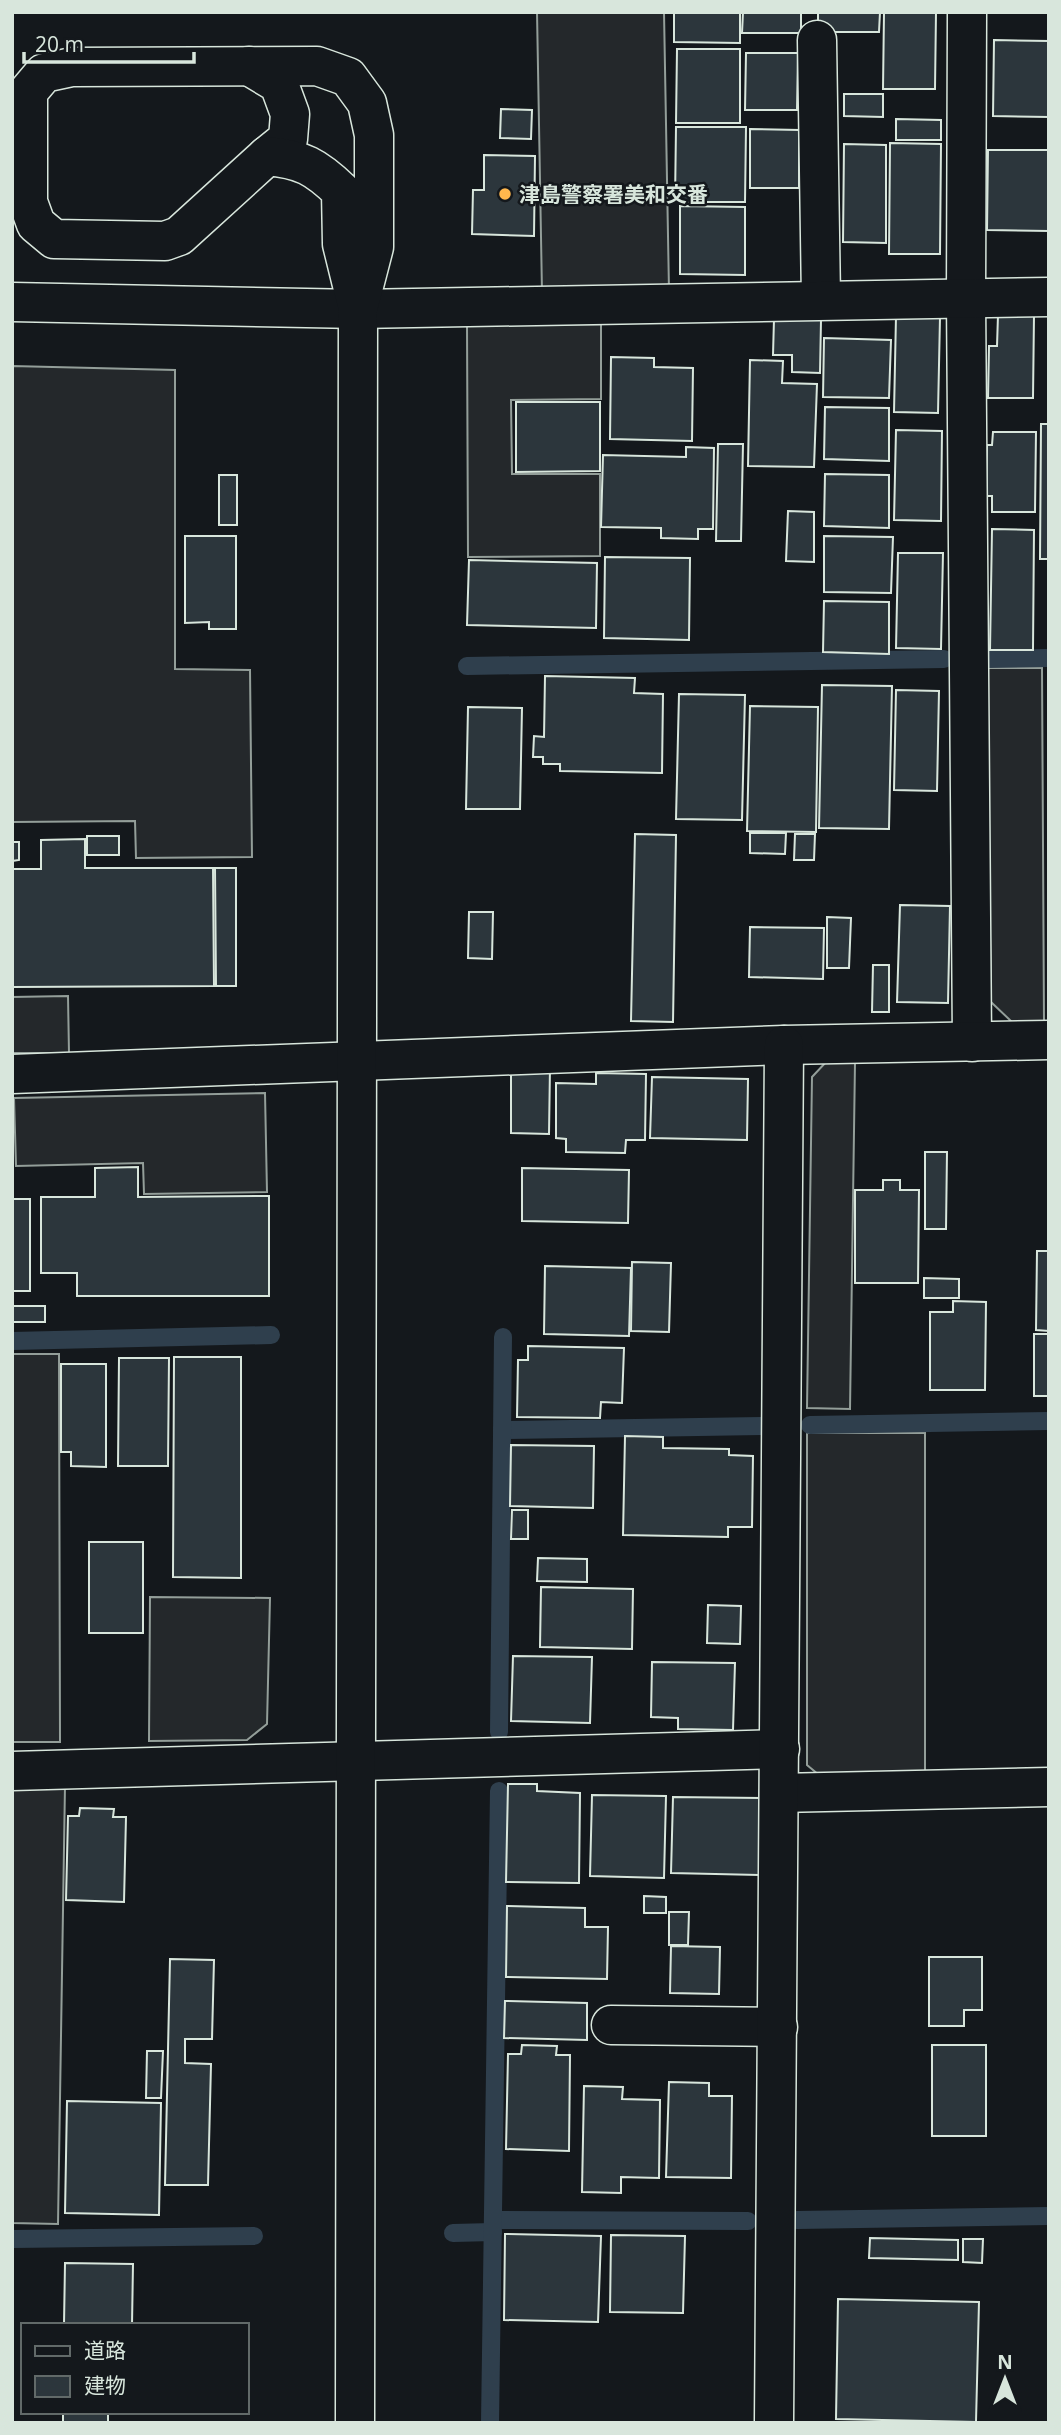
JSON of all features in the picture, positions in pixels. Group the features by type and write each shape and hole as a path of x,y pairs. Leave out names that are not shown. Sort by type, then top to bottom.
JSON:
{"street":[{"path":"967,12 966,298 972,1042"},
{"path":"817,40 821,300"},
{"path":"249,66 279,84 290,114 288,139 179,236 165,242 54,239 36,225 28,202 28,92 44,72 72,67 249,66 317,66 348,77 367,103 374,135 374,247 358,309"},
{"path":"267,156 295,158 324,174 341,191 342,244 358,309 355,2423"},
{"path":"12,302 358,309 1049,297"},
{"path":"12,1074 784,1045 1049,1040"},
{"path":"774,2423 784,1045"},
{"path":"12,1771 780,1749"},
{"path":"779,1793 1049,1787"},
{"path":"611,2025 778,2027"}],"shaded area":[{"path":"537,12 664,12 669,291 542,293"},
{"path":"601,324 601,399 511,400 512,474 600,474 600,556 468,557 467,325"},
{"path":"12,366 175,370 175,669 250,670 252,857 136,858 135,821 12,822"},
{"path":"986,668 1042,668 1044,1021 1012,1022 991,1002"},
{"path":"68,996 69,1053 12,1053 12,997"},
{"path":"827,1061 855,1062 850,1409 807,1408 812,1077"},
{"path":"265,1093 267,1192 144,1194 143,1163 16,1166 14,1098"},
{"path":"12,1354 59,1354 60,1742 12,1742"},
{"path":"807,1433 925,1433 925,1772 819,1775 807,1765"},
{"path":"150,1597 270,1598 267,1724 247,1740 149,1741"},
{"path":"65,1785 58,2224 12,2223 12,1786"}],"building":[{"path":"674,12 740,12 740,43 674,42"},
{"path":"743,12 801,12 801,33 742,33"},
{"path":"818,12 880,12 879,32 818,32"},
{"path":"884,12 936,12 935,89 883,89"},
{"path":"994,40 1049,41 1049,117 993,116"},
{"path":"677,49 740,49 740,123 676,123"},
{"path":"746,53 798,53 797,110 745,110"},
{"path":"844,94 883,94 883,117 844,116"},
{"path":"501,109 532,110 531,139 500,138"},
{"path":"896,119 941,120 941,140 896,140"},
{"path":"676,127 746,127 745,202 675,202"},
{"path":"750,129 799,130 799,188 750,188"},
{"path":"890,143 941,144 940,254 889,254"},
{"path":"844,144 886,145 886,243 843,242"},
{"path":"988,150 1049,150 1049,231 987,230"},
{"path":"484,155 535,156 534,236 472,234 473,190 484,190"},
{"path":"680,206 745,207 745,275 680,274"},
{"path":"998,315 1034,315 1033,398 988,398 989,346 997,346"},
{"path":"896,316 940,317 938,413 894,412"},
{"path":"774,319 821,320 820,373 792,372 792,355 773,355"},
{"path":"824,338 891,340 889,398 823,397"},
{"path":"611,357 654,358 654,367 693,368 692,441 610,439"},
{"path":"750,360 783,361 782,383 817,384 814,467 748,466"},
{"path":"516,402 600,402 600,471 516,472"},
{"path":"825,407 889,408 889,461 824,459"},
{"path":"1041,424 1049,424 1049,559 1040,559"},
{"path":"896,430 942,431 941,521 894,520"},
{"path":"993,432 1036,432 1035,512 992,512 992,496 986,496 987,445 992,445"},
{"path":"718,444 743,444 741,541 716,541"},
{"path":"686,447 714,448 713,529 698,529 698,539 661,538 661,528 601,527 603,455 686,457"},
{"path":"825,474 889,475 889,528 824,526"},
{"path":"219,475 237,475 237,525 219,525"},
{"path":"788,511 814,512 814,562 786,561"},
{"path":"992,529 1034,530 1033,650 990,650"},
{"path":"185,536 236,536 236,629 209,629 209,622 185,623"},
{"path":"824,536 893,537 891,593 824,592"},
{"path":"898,553 943,553 941,649 896,648"},
{"path":"605,557 690,558 689,640 604,638"},
{"path":"469,560 597,563 596,628 467,625"},
{"path":"824,601 889,602 889,654 823,652"},
{"path":"545,676 635,678 634,693 663,694 662,773 560,771 560,764 543,764 543,757 533,757 534,736 544,737"},
{"path":"822,685 892,686 889,829 819,828"},
{"path":"896,690 939,691 937,791 894,790"},
{"path":"679,694 745,695 742,820 676,819"},
{"path":"750,706 818,707 816,832 747,831"},
{"path":"468,707 522,708 520,809 466,809"},
{"path":"750,833 786,833 785,854 750,853"},
{"path":"635,834 676,835 673,1022 631,1021"},
{"path":"795,834 815,834 814,860 794,860"},
{"path":"87,836 119,836 119,855 87,855"},
{"path":"85,839 85,868 213,868 214,986 12,987 12,869 41,869 41,840"},
{"path":"12,842 19,842 19,860 12,861"},
{"path":"215,868 236,868 236,986 216,986"},
{"path":"900,905 950,906 948,1003 897,1002"},
{"path":"469,912 493,912 492,959 468,958"},
{"path":"827,917 851,918 849,968 827,968"},
{"path":"750,927 824,928 823,979 749,977"},
{"path":"873,965 889,965 889,1012 872,1012"},
{"path":"511,1065 550,1066 549,1134 511,1133"},
{"path":"596,1073 646,1074 645,1140 626,1140 625,1153 566,1152 566,1139 556,1138 556,1083 596,1084"},
{"path":"652,1077 748,1079 747,1140 650,1138"},
{"path":"925,1152 947,1152 946,1229 925,1229"},
{"path":"138,1167 138,1197 269,1196 269,1296 77,1296 77,1273 41,1273 41,1197 95,1197 95,1168"},
{"path":"522,1168 629,1170 628,1223 522,1221"},
{"path":"883,1180 900,1180 900,1190 919,1190 918,1283 855,1283 855,1190 883,1190"},
{"path":"12,1199 30,1199 30,1291 12,1291"},
{"path":"1037,1251 1049,1251 1049,1331 1036,1330"},
{"path":"632,1262 671,1263 669,1332 631,1331"},
{"path":"545,1266 631,1268 629,1336 544,1334"},
{"path":"924,1278 959,1279 959,1298 924,1298"},
{"path":"953,1301 986,1302 985,1390 930,1390 930,1312 953,1312"},
{"path":"13,1306 45,1306 45,1322 13,1322"},
{"path":"1034,1334 1049,1334 1049,1396 1034,1396"},
{"path":"528,1346 624,1348 622,1403 601,1402 600,1418 517,1417 518,1360 528,1360"},
{"path":"174,1357 241,1357 241,1578 173,1577"},
{"path":"119,1358 169,1358 168,1466 118,1466"},
{"path":"61,1364 106,1364 106,1467 71,1466 71,1452 61,1452"},
{"path":"625,1436 663,1437 663,1448 729,1449 729,1455 753,1456 752,1527 728,1527 728,1537 623,1535"},
{"path":"511,1445 594,1446 593,1508 510,1506"},
{"path":"512,1510 528,1510 528,1539 511,1539"},
{"path":"89,1542 143,1542 143,1633 89,1633"},
{"path":"538,1558 587,1559 587,1582 537,1581"},
{"path":"541,1587 633,1589 632,1649 540,1647"},
{"path":"708,1605 741,1606 740,1644 707,1643"},
{"path":"513,1656 592,1657 590,1723 511,1721"},
{"path":"652,1662 735,1663 733,1730 678,1729 678,1718 651,1717"},
{"path":"508,1784 537,1784 537,1791 580,1793 579,1883 506,1882"},
{"path":"592,1795 666,1796 664,1878 590,1876"},
{"path":"673,1797 761,1798 759,1875 671,1873"},
{"path":"80,1808 114,1809 113,1817 126,1817 124,1902 66,1900 68,1816 79,1816"},
{"path":"644,1896 666,1897 666,1913 644,1913"},
{"path":"507,1906 585,1908 585,1927 608,1927 607,1979 506,1977"},
{"path":"669,1912 689,1912 688,1945 669,1945"},
{"path":"671,1946 720,1947 719,1994 670,1993"},
{"path":"929,1957 982,1957 982,2010 964,2010 964,2026 929,2026"},
{"path":"170,1959 214,1960 212,2039 185,2039 185,2063 211,2064 208,2185 165,2185"},
{"path":"505,2001 587,2003 587,2040 504,2038"},
{"path":"522,2045 557,2046 556,2055 570,2055 569,2151 506,2149 508,2054 521,2054"},
{"path":"932,2045 986,2045 986,2136 932,2136"},
{"path":"147,2051 163,2051 161,2098 146,2098"},
{"path":"669,2082 709,2083 709,2096 732,2096 731,2178 666,2177"},
{"path":"584,2086 623,2087 622,2099 660,2100 659,2178 621,2177 621,2193 582,2192"},
{"path":"67,2101 161,2103 159,2215 65,2213"},
{"path":"505,2234 601,2236 598,2322 504,2320"},
{"path":"611,2235 685,2236 683,2313 610,2312"},
{"path":"870,2238 958,2240 958,2260 869,2258"},
{"path":"963,2239 983,2239 982,2263 963,2262"},
{"path":"65,2263 133,2264 132,2323 64,2323"},
{"path":"838,2299 979,2302 976,2422 836,2419"},
{"path":"63,2414 108,2414 108,2423 63,2423"}],"waterway":[{"path":"987,659 1049,658"},
{"path":"467,666 944,659"},
{"path":"12,1341 271,1335"},
{"path":"499,1732 503,1337"},
{"path":"810,1425 1049,1421"},
{"path":"502,1430 762,1426"},
{"path":"490,2423 499,1791"},
{"path":"797,2220 1049,2216"},
{"path":"493,2220 748,2221"},
{"path":"453,2233 493,2232"},
{"path":"12,2239 254,2236"}],"place":[{"name":"津島警察署美和交番","path":"505,194"}]}
